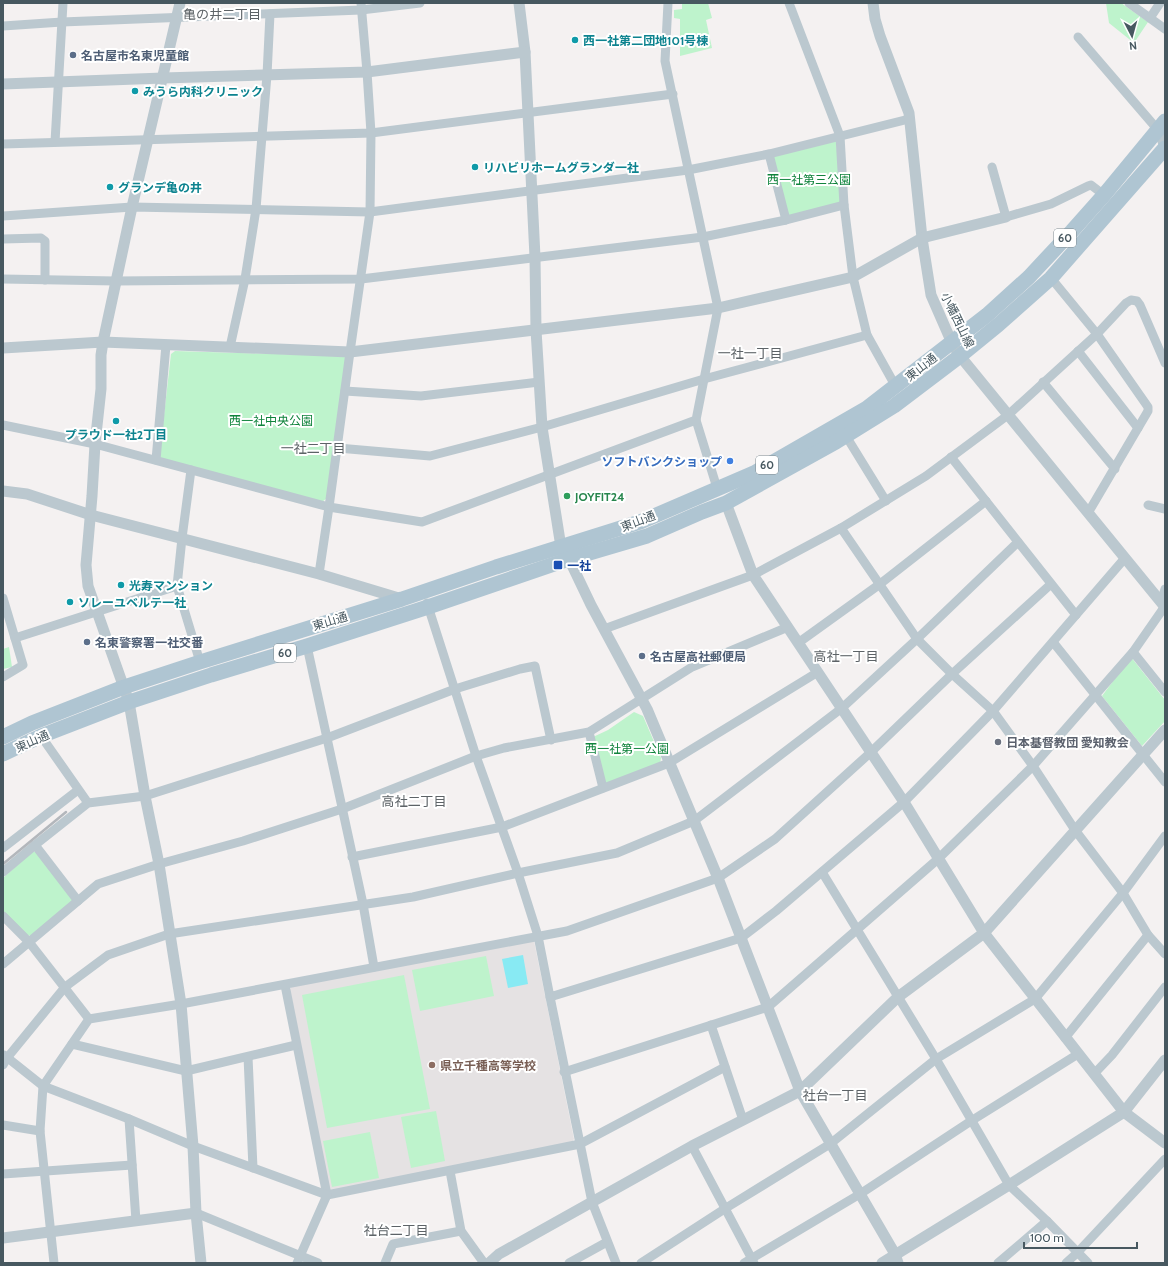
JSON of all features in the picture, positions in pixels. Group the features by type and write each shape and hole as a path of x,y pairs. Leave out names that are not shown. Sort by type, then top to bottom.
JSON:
{"main road":[{"name":"東山通","path":"3,754 41,736 129,702 428,607 565,553 754,473 867,408 987,315 1029,277 1104,195 1161,126"},
{"name":"東山通","path":"3,737 32,723 124,687 200,662 423,592 565,553 647,536 726,503 846,436 894,406 960,356 1051,278 1165,149"}],"street":[{"path":"55,142 63,3"},
{"path":"180,3 132,207 103,342 101,355 101,389 95,444 91,515 86,564 88,586 129,702 145,796 159,864 181,1004 201,1263"},
{"path":"3,26 62,22 270,14 361,6 420,3"},
{"path":"519,3 528,113 535,257 536,330 542,427 565,553 641,699 669,763 718,878 800,1091 897,1259"},
{"path":"668,3 665,61 718,308 696,420 717,488"},
{"path":"790,3 840,136 844,205 854,277 867,335 896,387"},
{"name":"小幡西山線","path":"873,3 875,19 880,36 909,113 922,238 931,296 952,343 960,356 1164,605"},
{"path":"1129,3 1165,29"},
{"path":"1150,18 1160,3"},
{"path":"319,574 330,507 370,212 371,133 361,6"},
{"path":"230,348 256,209 267,75 270,14"},
{"path":"1078,37 1161,126 1165,149"},
{"path":"3,84 367,72 524,52"},
{"path":"3,144 371,133 673,94"},
{"path":"3,216 132,207 370,212 688,170 769,154 910,119"},
{"path":"769,154 786,220"},
{"path":"992,167 1006,217"},
{"path":"3,348 103,342 350,352 718,308 854,277 922,238 1051,204 1088,186 1092,185 1104,195"},
{"path":"3,279 116,281 361,279 703,237 786,220 844,205"},
{"path":"3,239 41,238 45,241 45,280"},
{"path":"1051,278 1097,334 1148,407 1148,411 1088,513"},
{"path":"604,629 753,576 841,528 886,501 926,476 1008,414 1097,334 1126,303 1131,300 1137,301 1140,305 1165,363"},
{"path":"338,448 430,456 542,427 704,379 867,335"},
{"path":"156,460 166,345"},
{"path":"1078,351 1138,428"},
{"path":"345,391 421,396 539,382"},
{"path":"1043,382 1114,469"},
{"path":"3,425 95,444 330,507 422,522 696,420"},
{"path":"846,436 886,501"},
{"path":"951,457 1076,615"},
{"path":"191,470 177,586 200,662"},
{"path":"3,491 27,494 91,515 319,574 402,599"},
{"path":"798,643 880,584 986,501"},
{"path":"726,503 753,576 904,802 984,933 1124,1112 1165,1143"},
{"path":"1148,505 1165,509"},
{"path":"841,528 917,639 952,674 993,711 1033,766 1075,830 1123,893 1148,935 1164,950"},
{"path":"725,1066 580,1144 327,1195 193,1146 129,1119 43,1086 4,1059 65,987 108,955 169,934 413,897 518,873 617,853 694,821 842,708 917,639 1018,542"},
{"path":"550,997 741,938 776,911 904,802 993,711 1125,558"},
{"path":"54,1263 40,1131 43,1086 88,1020 285,985 567,931 718,878 774,839 870,753 952,674 1051,584"},
{"path":"15,638 177,586"},
{"path":"564,1072 768,1007 938,859 1033,766 1133,652 1164,605 1165,589"},
{"path":"423,592 476,756 518,873 538,936 564,1072 592,1202 616,1263"},
{"path":"3,598 23,665 3,677"},
{"path":"3,964 98,884 159,864 243,841 342,809 476,756 504,748 589,732 692,667 788,627"},
{"path":"1053,642 1165,782"},
{"path":"307,646 374,967"},
{"path":"1133,652 1165,692"},
{"path":"3,872 88,803 145,796 327,738 455,689 520,669 535,666 551,740"},
{"path":"352,857 502,827 669,763 818,672"},
{"path":"489,1263 499,1254 692,1146 800,1091 898,997 984,933 1165,730"},
{"path":"589,732 603,788"},
{"path":"41,736 88,803"},
{"path":"3,848 78,790"},
{"path":"642,1263 726,1208 830,1144 936,1059 1035,999 1123,893 1165,836"},
{"path":"35,845 78,901"},
{"path":"822,872 936,1059 1009,1185 1088,1263"},
{"path":"3,916 29,942 65,987 88,1020"},
{"path":"1066,1038 1148,935"},
{"path":"285,985 327,1195 299,1259"},
{"path":"1094,1074 1112,1055 1165,987"},
{"path":"711,1025 743,1120"},
{"path":"72,1044 186,1071 296,1045"},
{"path":"692,1146 726,1208 750,1262 860,1194 971,1121 1078,1054"},
{"path":"248,1057 253,1168"},
{"path":"882,1263 897,1259 1009,1185 1124,1112 1165,1060"},
{"path":"129,1119 136,1221"},
{"path":"3,1125 40,1131"},
{"path":"1066,1263 1078,1253 1165,1159"},
{"path":"3,1174 132,1164"},
{"path":"450,1170 462,1231 484,1263"},
{"path":"3,1238 196,1213 299,1259 318,1263"},
{"path":"998,1263 1047,1221"},
{"path":"385,1263 393,1244 462,1231"},
{"path":"569,1263 607,1242"}],"shaded area":[{"name":"県立千種高等学校","path":"534,941 574,1139 572,1142 333,1192 329,1189 290,990 291,987"}],"green space":[{"path":"682,3 708,3 712,18 706,20 712,48 680,56 680,19 674,18 674,10 682,9"},
{"path":"1106,3 1121,3 1148,22 1134,43 1109,23"},
{"name":"西一社第三公園","path":"836,140 842,202 791,216 787,214 773,158 775,155"},
{"name":"西一社中央公園","path":"175,351 344,356 346,359 327,498 322,502 159,459 171,354"},
{"path":"9,647 12,667 3,669 3,649"},
{"path":"1131,657 1165,700 1165,721 1142,746 1102,696"},
{"name":"西一社第一公園","path":"634,712 643,716 661,758 660,764 606,784 593,737 608,730"},
{"path":"32,852 36,852 73,900 31,936 27,935 3,912 3,878"},
{"path":"486,956 494,996 420,1011 412,970"},
{"path":"404,975 430,1109 327,1128 302,995"},
{"path":"436,1111 445,1161 411,1168 401,1117"},
{"path":"370,1132 379,1178 332,1187 323,1141"}],"water":[{"path":"523,955 528,984 508,988 502,959"}],"railway":[{"path":"3,864 66,812"}],"place":[{"name":"西一社第二団地101号棟","path":"575,40"},
{"name":"名古屋市名東児童館","path":"73,55"},
{"name":"みうら内科クリニック","path":"135,91"},
{"name":"リハビリホームグランダ一社","path":"475,167"},
{"name":"グランデ亀の井","path":"110,187"},
{"name":"プラウド一社2丁目","path":"116,421"},
{"name":"ソフトバンクショップ","path":"730,461"},
{"name":"JOYFIT24","path":"567,496"},
{"name":"一社","path":"558,565"},
{"name":"光寿マンション","path":"121,585"},
{"name":"ソレーユベルテ一社","path":"70,602"},
{"name":"名東警察署一社交番","path":"87,642"},
{"name":"名古屋高社郵便局","path":"642,656"},
{"name":"日本基督教団 愛知教会","path":"998,742"},
{"name":"県立千種高等学校","path":"432,1065"}],"district":[{"name":"亀の井二丁目","path":"222,14"},
{"name":"一社一丁目","path":"750,353"},
{"name":"一社二丁目","path":"313,448"},
{"name":"高社一丁目","path":"846,656"},
{"name":"高社二丁目","path":"414,801"},
{"name":"社台一丁目","path":"835,1095"},
{"name":"社台二丁目","path":"396,1230"}]}
